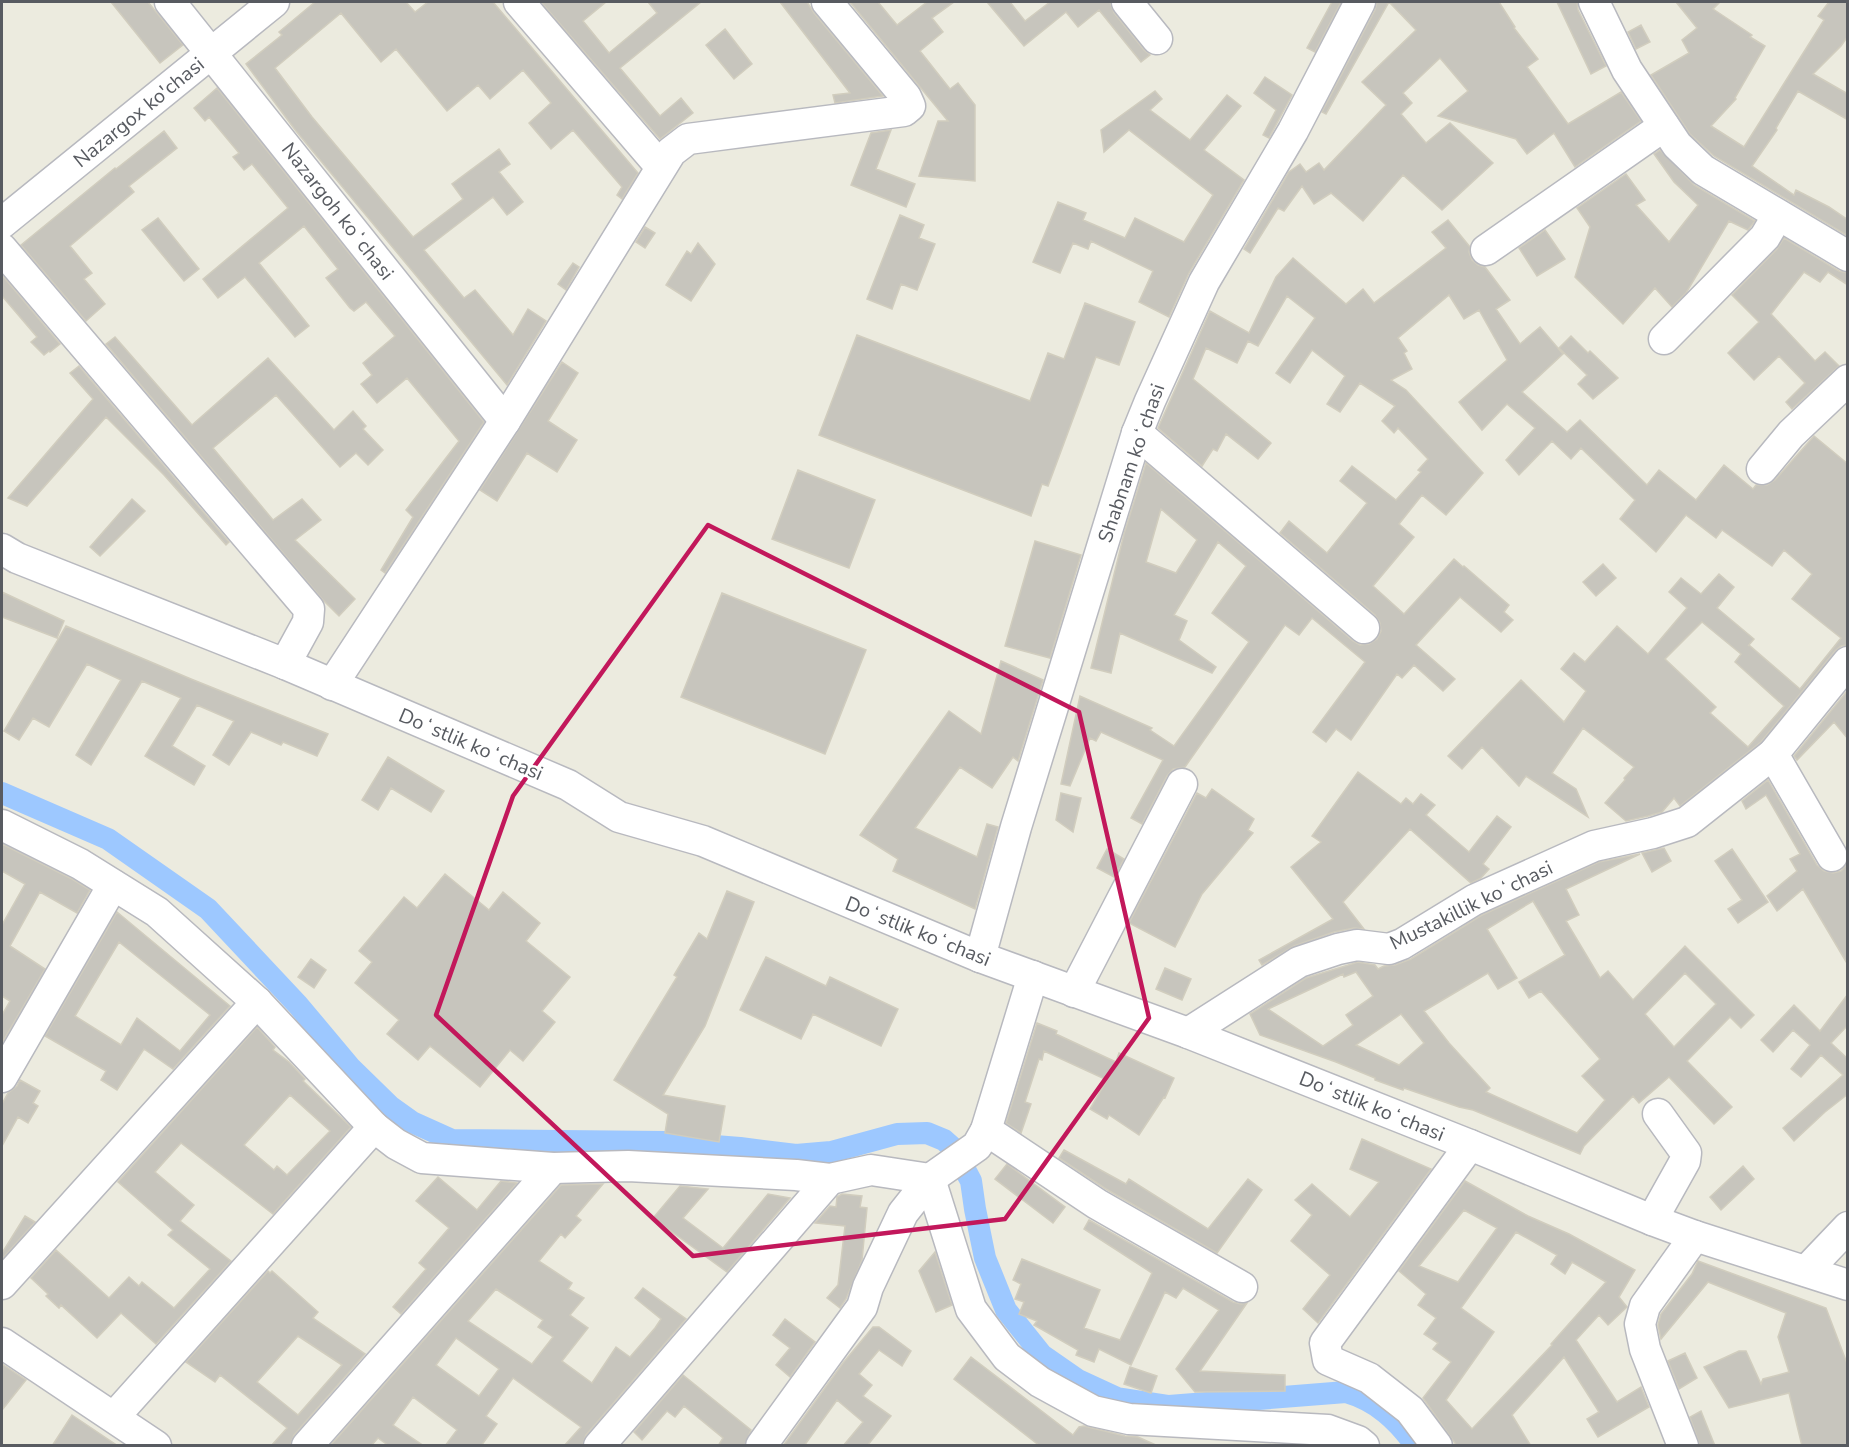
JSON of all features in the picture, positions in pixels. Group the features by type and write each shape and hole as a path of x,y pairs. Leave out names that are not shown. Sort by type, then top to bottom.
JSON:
{"street":[{"name":"Nazargoh koʻchasi","path":"170,2 505,421"},
{"name":"Nazargox ko'chasi","path":"2,223 274,2"},
{"path":"519,2 660,166"},
{"path":"332,685 505,421 660,166 671,152 688,139 904,111 910,106 906,97 827,2"},
{"path":"1127,2 1157,39"},
{"name":"Shabnam koʻchasi","path":"980,957 1016,827 1137,433 1149,401 1204,282 1293,132 1360,2"},
{"path":"1594,2 1627,70 1677,145 1703,170 1848,256"},
{"path":"1486,250 1664,126"},
{"path":"1664,339 1765,237 1778,215"},
{"path":"2,249 309,609 308,622 285,664"},
{"path":"1762,469 1791,434 1848,380"},
{"path":"1137,433 1364,627"},
{"name":"Doʻstlik koʻchasi","path":"2,549 17,558 285,664 568,785 619,817 703,841 980,957 1188,1033 1652,1220 1848,1285"},
{"name":"Mustakillik koʻchasi","path":"1188,1033 1299,962 1357,945 1389,949 1402,944 1474,900 1594,846 1653,833 1687,822 1773,754 1848,662"},
{"path":"1773,754 1832,856"},
{"path":"1074,992 1182,784"},
{"path":"2,825 80,864 157,912 257,1002 374,1127 396,1144 422,1158 553,1168 628,1166 796,1175 830,1179 871,1170 938,1175"},
{"path":"2,1077 113,885"},
{"path":"761,1446 862,1307 868,1287 903,1213 938,1175 981,1138 1033,976"},
{"path":"2,1284 257,1002"},
{"path":"1652,1220 1685,1161 1686,1153 1658,1114"},
{"path":"114,1417 374,1127"},
{"path":"981,1138 1242,1287"},
{"path":"1437,1446 1410,1410 1369,1378 1328,1360 1325,1343 1470,1145"},
{"path":"307,1446 553,1168"},
{"path":"938,1175 971,1309 1007,1357 1040,1382 1093,1411 1129,1419 1328,1431 1359,1444"},
{"path":"598,1446 830,1179"},
{"path":"1806,1271 1848,1227"},
{"path":"1683,1446 1645,1349 1640,1324 1645,1306 1695,1236"},
{"path":"2,1343 156,1446"}],"highlighted area":[{"path":"708,525 1079,712 1149,1018 1005,1219 693,1256 436,1015 513,796"}],"building":[{"path":"111,2 148,2 183,45 160,63"},
{"path":"315,2 406,2 415,12 428,2 493,2 638,173 622,199 617,195 622,187 573,130 551,149 529,123 551,103 523,70 490,99 478,85 447,111 396,49 381,62 341,13 275,68 312,117 413,237 463,199 452,184 499,149 510,164 499,172 523,202 507,215 493,197 424,250 464,298 475,290 513,335 528,309 546,321 507,385 296,131 246,64 282,35 279,32"},
{"path":"541,2 606,2 583,21 609,53 657,13 648,2 701,2 620,68 660,116 681,98 693,113 660,139"},
{"path":"780,2 807,2 883,96 835,103 833,95 850,93"},
{"path":"850,2 878,2 897,25 927,2 954,2 932,18 943,32 920,51 950,89 958,83 975,105 975,181 919,176 938,121 948,121"},
{"path":"987,2 1010,2 1025,21 1050,2 1110,2 1114,13 1150,55 1141,62 1099,10 1078,27 1066,12 1024,46"},
{"path":"1332,2 1341,2 1315,52 1307,48"},
{"path":"1377,2 1389,2 1326,114 1322,112"},
{"path":"1389,2 1499,2 1514,28 1538,59 1527,67 1568,124 1621,92 1641,121 1575,167 1554,133 1527,154 1516,139 1438,116 1468,91 1440,58 1403,93 1412,103 1401,114 1426,143 1450,123 1493,163 1442,210 1403,175 1363,221 1331,193 1314,204 1302,186 1284,211 1278,208 1250,253 1244,249 1289,172 1300,164 1306,172 1319,163 1324,170 1386,105 1362,82 1416,30"},
{"path":"1557,2 1577,2 1578,10 1606,66 1591,74"},
{"path":"1676,2 1720,2 1713,9 1765,46 1736,99 1711,126 1744,147 1824,20 1818,16 1829,2 1848,2 1848,36 1813,74 1848,94 1848,120 1798,91 1776,128 1777,130 1752,166 1794,195 1796,190 1848,220 1848,236 1714,156 1690,134 1651,75 1689,53 1682,40 1697,28"},
{"path":"1641,25 1650,42 1636,49 1628,32"},
{"path":"725,29 752,64 734,79 706,45"},
{"path":"1265,77 1292,95 1269,138 1263,135 1276,110 1254,93"},
{"path":"217,88 484,422 385,573 381,570 413,517 406,510 459,441 407,378 377,403 361,384 372,375 363,363 395,336 366,302 354,311 350,308 326,278 338,269 304,226 259,263 309,326 295,337 245,277 218,298 203,279 288,208 252,164 244,170 233,157 239,153 209,117 205,121 194,108"},
{"path":"1155,91 1162,99 1150,110 1190,140 1227,95 1241,106 1204,150 1244,180 1189,273 1169,317 1139,302 1153,271 1091,241 1088,249 1073,243 1060,273 1033,262 1058,202 1086,213 1083,220 1125,238 1135,218 1184,242 1213,195 1129,130 1104,152 1101,130"},
{"path":"891,130 876,169 915,184 906,207 851,185 871,133"},
{"path":"164,131 177,148 129,186 134,192 70,246 92,273 84,279 105,304 86,321 21,245"},
{"path":"1660,150 1694,185 1755,221 1748,230 1729,221 1686,293 1672,307 1655,288 1623,324 1575,277 1590,227 1577,208 1626,174 1645,200 1636,205 1669,242 1698,205 1674,182 1654,154"},
{"path":"900,215 924,225 919,238 935,244 917,290 901,284 892,309 867,299"},
{"path":"158,218 199,269 184,281 142,230"},
{"path":"1448,220 1470,247 1472,260 1485,267 1510,300 1496,309 1520,344 1540,327 1563,354 1522,392 1567,432 1580,420 1647,485 1659,470 1696,500 1724,465 1753,489 1756,485 1767,485 1775,480 1814,436 1848,464 1848,645 1841,646 1835,651 1761,742 1680,806 1674,798 1662,812 1626,821 1605,803 1634,767 1583,728 1552,773 1576,789 1588,817 1526,776 1519,786 1482,747 1462,769 1448,756 1521,680 1564,722 1586,691 1561,669 1574,653 1585,662 1617,626 1648,654 1687,608 1669,592 1681,578 1701,594 1719,574 1734,587 1717,608 1754,639 1748,646 1800,689 1841,638 1792,599 1812,574 1784,550 1772,566 1722,530 1716,538 1686,515 1656,552 1620,519 1635,500 1581,448 1571,459 1552,441 1519,475 1506,460 1535,428 1507,404 1482,430 1459,402 1507,360 1479,310 1464,319 1449,295 1398,338 1407,351 1404,353 1412,369 1391,380 1406,390 1483,473 1446,515 1422,495 1399,524 1414,537 1373,586 1404,614 1454,559 1509,605 1504,612 1513,620 1501,632 1460,597 1416,645 1455,679 1443,691 1414,665 1402,678 1397,674 1351,740 1336,729 1326,742 1313,732 1365,662 1312,618 1299,635 1285,625 1185,767 1173,769 1167,776 1142,824 1131,818 1163,760 1101,732 1096,741 1090,738 1070,786 1061,784 1080,696 1152,728 1150,730 1174,746 1249,642 1212,613 1246,566 1218,542 1174,615 1187,621 1179,640 1216,667 1212,673 1120,633 1111,673 1091,668 1124,534 1146,463 1353,641 1360,645 1369,644 1377,639 1381,631 1380,623 1375,615 1280,533 1289,521 1327,553 1367,503 1340,481 1352,466 1396,500 1421,472 1418,470 1428,459 1398,428 1394,433 1382,421 1395,406 1360,383 1340,412 1327,404 1345,376 1312,350 1290,383 1276,373 1315,318 1287,296 1258,346 1248,341 1237,363 1206,348 1193,379 1271,443 1258,459 1226,434 1217,451 1213,449 1202,466 1158,428 1210,311 1249,333 1276,277 1293,258 1346,304 1363,289 1374,303 1446,248 1432,232","holes":["1161,509 1197,540 1176,573 1146,562","1702,622 1741,654 1735,662 1784,706 1748,747 1710,713 1716,707 1665,659"]},
{"path":"645,227 655,233 645,248 636,242"},
{"path":"1545,230 1565,259 1537,276 1519,248"},
{"path":"1784,238 1839,271 1848,273 1848,285 1828,272 1820,282 1804,272 1771,314 1815,361 1825,352 1839,366 1792,409 1786,402 1805,383 1779,356 1754,380 1728,353 1759,322 1732,295 1777,249"},
{"path":"698,243 715,264 691,301 666,285 687,251 691,254"},
{"path":"573,263 579,267 566,290 558,284"},
{"path":"2,275 60,344 50,352 44,355 31,342 37,337 2,296"},
{"path":"1085,303 1135,322 1119,365 1096,357 1048,486 1042,484 1031,516 819,435 857,335 1030,401 1048,353 1064,359"},
{"path":"1571,336 1618,378 1593,399 1578,384 1587,375 1559,348"},
{"path":"115,337 192,425 268,358 334,430 353,411 366,426 363,429 383,450 368,465 356,453 340,467 276,395 213,448 273,520 302,499 321,520 295,540 355,599 339,616 106,344"},
{"path":"562,362 578,373 548,421 577,440 557,472 527,453 497,501 480,490"},
{"path":"79,366 229,542 226,545 164,475 106,417 27,506 8,498 93,399 70,373"},
{"path":"798,470 875,500 849,568 772,539"},
{"path":"132,499 145,511 100,556 90,547"},
{"path":"1035,541 1081,555 1050,658 1005,646"},
{"path":"1603,564 1616,578 1596,596 1583,582"},
{"path":"2,592 64,621 57,638 2,617"},
{"path":"722,593 866,650 825,754 681,697"},
{"path":"66,626 328,734 317,756 283,742 281,745 251,732 229,765 213,755 234,721 197,705 172,746 205,766 194,785 145,756 181,698 142,681 91,765 76,755 121,680 87,664 49,727 33,718 19,740 4,731"},
{"path":"1001,661 1043,680 1018,761 1013,757 992,788 960,767 915,828 977,857 987,824 998,827 975,909 893,871 898,859 860,835 949,711 981,734"},
{"path":"1848,690 1848,739 1834,722 1797,760 1794,756"},
{"path":"388,757 444,791 431,812 391,788 378,810 362,800"},
{"path":"1358,772 1401,804 1406,798 1413,804 1421,794 1435,805 1426,815 1469,852 1497,816 1511,827 1483,864 1489,869 1481,878 1471,883 1410,829 1343,902 1364,929 1354,928 1334,932 1294,946 1262,965 1259,960 1333,919 1291,867 1321,842 1312,836"},
{"path":"1768,780 1817,865 1824,871 1833,873 1841,871 1848,863 1848,965 1803,889 1777,911 1767,896 1797,871 1790,859 1800,854 1766,795 1746,809 1742,801"},
{"path":"1212,789 1254,819 1248,830 1253,833 1202,894 1175,947 1129,923 1197,793 1206,798"},
{"path":"1061,793 1081,798 1073,832 1056,820"},
{"path":"2,844 90,890 77,913 40,892 10,946 45,969 2,1043 2,1015 10,1001 2,996 2,925 25,884 2,871"},
{"path":"1664,848 1671,861 1652,872 1642,853"},
{"path":"1107,849 1124,859 1114,877 1097,868"},
{"path":"1732,849 1768,902 1738,923 1728,909 1742,900 1715,861"},
{"path":"1640,854 1566,889 1579,915 1566,921 1600,978 1608,971 1633,1000 1685,946 1754,1015 1741,1028 1730,1017 1687,1061 1732,1107 1714,1124 1669,1077 1639,1103 1633,1096 1584,1146 1580,1154 1473,1110 1404,1088 1403,1090 1336,1062 1260,1035 1250,1014 1306,978 1358,962 1375,965 1378,969 1411,959 1482,915 1599,862","holes":["1533,901 1565,955 1519,982 1529,998 1541,991 1600,1059 1582,1076 1605,1100 1577,1133 1486,1092 1490,1088 1449,1043 1424,1011 1488,973 1498,989 1517,978 1487,929","1356,972 1373,996 1346,1015 1353,1025 1323,1046 1268,1009 1343,974 1344,977","1685,973 1716,1004 1674,1047 1645,1014","1401,1014 1424,1043 1399,1065 1356,1045"]},
{"path":"445,874 489,910 503,892 540,923 526,941 570,977 542,1011 555,1022 523,1061 510,1050 480,1087 430,1046 418,1060 387,1034 399,1020 355,983 372,962 359,951 404,897 417,908"},
{"path":"727,891 754,902 705,1026 663,1095 725,1106 719,1142 665,1133 668,1114 614,1080 677,977 674,975 699,933 707,939"},
{"path":"117,912 230,1006 173,1069 144,1049 117,1090 101,1080 106,1071 45,1036","holes":["119,942 210,1015 180,1051 137,1018 121,1045 75,1016"]},
{"path":"766,957 826,986 830,977 898,1009 881,1046 813,1014 801,1039 740,1010"},
{"path":"311,959 326,970 314,988 298,977"},
{"path":"1165,968 1191,979 1182,1000 1156,989"},
{"path":"1848,994 1848,1025 1831,1043 1848,1059 1848,1094 1794,1141 1783,1128 1843,1075 1821,1055 1801,1077 1791,1069 1810,1045 1793,1030 1773,1052 1761,1040 1794,1005 1820,1031"},
{"path":"1037,1023 1116,1062 1119,1053 1174,1078 1165,1098 1139,1135 1109,1115 1107,1119 1090,1109 1107,1080 1044,1051 1042,1060 1039,1059 1025,1102 1031,1104 1021,1133 1006,1123"},
{"path":"257,1027 275,1047 273,1050 289,1062 305,1079 303,1081 351,1127 273,1214 181,1143 155,1172 194,1205 180,1221 231,1261 156,1344 121,1313 97,1338 61,1305 59,1308 31,1278 56,1250 109,1298 129,1277 139,1286 142,1282 174,1308 210,1269 168,1235 173,1230 118,1182","holes":["290,1095 330,1131 287,1175 277,1166 274,1170 244,1145"]},
{"path":"20,1080 40,1091 33,1103 38,1106 28,1123 18,1117 2,1146 2,1104"},
{"path":"1362,1139 1431,1169 1318,1323 1303,1309 1330,1275 1291,1241 1312,1215 1295,1200 1312,1184 1350,1217 1379,1182 1350,1169"},
{"path":"1064,1150 1126,1184 1129,1179 1208,1229 1248,1179 1262,1190 1217,1253 1106,1189 1059,1158"},
{"path":"1007,1164 1065,1207 1053,1223 995,1179"},
{"path":"1743,1166 1754,1179 1721,1210 1710,1197"},
{"path":"438,1177 477,1210 501,1181 517,1183 401,1314 393,1307 426,1269 419,1263 449,1228 416,1201"},
{"path":"1465,1181 1528,1216 1569,1234 1635,1270 1619,1297 1627,1307 1608,1325 1599,1315 1576,1340 1617,1402 1641,1387 1649,1407 1598,1437 1587,1419 1599,1412 1564,1357 1512,1415 1531,1446 1457,1446 1423,1398 1451,1362 1433,1349 1438,1343 1424,1334 1436,1318 1418,1305 1426,1294 1399,1271","holes":["1464,1210 1497,1228 1458,1282 1419,1266","1516,1232 1557,1255 1551,1264 1565,1274 1572,1262 1606,1282 1552,1345 1472,1429 1446,1400 1494,1332 1461,1308"]},
{"path":"603,1184 576,1216 581,1220 565,1238 561,1234 539,1261 572,1283 568,1289 584,1298 570,1315 588,1328 562,1361 592,1383 616,1347 630,1357 661,1319 635,1298 643,1288 686,1319 586,1435 582,1446 564,1446 581,1427 513,1378 486,1416 497,1424 481,1446 445,1446 457,1430 413,1397 393,1425 424,1446 389,1446 378,1438 371,1446 330,1446 561,1185","holes":["496,1289 543,1320 538,1327 553,1337 532,1364 468,1321","456,1338 499,1369 479,1396 436,1365"]},
{"path":"680,1186 708,1189 683,1218 723,1248 768,1194 790,1198 727,1272 653,1218"},
{"path":"842,1194 862,1196 860,1207 867,1208 862,1260 840,1308 827,1298 838,1285 845,1226 815,1223 830,1206 836,1207 837,1197"},
{"path":"25,1216 35,1222 2,1259 2,1253"},
{"path":"1089,1220 1233,1302 1247,1303 1200,1371 1285,1375 1285,1391 1195,1392 1176,1369 1219,1310 1183,1288 1176,1298 1165,1292 1131,1365 1099,1349 1094,1362 1076,1355 1078,1350 1034,1325 1037,1321 1019,1314 1024,1302 1015,1299 1021,1284 1013,1280 1022,1259 1100,1290 1084,1328 1120,1340 1152,1273 1084,1229"},
{"path":"935,1252 952,1305 936,1312 919,1271"},
{"path":"1698,1261 1826,1308 1848,1366 1848,1446 1802,1446 1789,1393 1729,1408 1704,1367 1739,1351 1746,1351 1761,1384 1763,1379 1789,1372 1778,1337 1786,1313 1708,1282 1661,1339 1658,1325 1661,1314 1692,1274"},
{"path":"268,1271 270,1273 272,1271 318,1312 313,1318 365,1354 294,1435 290,1446 271,1446 287,1428 220,1375 215,1382 186,1362","holes":["298,1336 342,1365 298,1415 257,1382"]},
{"path":"785,1319 815,1342 790,1377 776,1365 790,1348 773,1335"},
{"path":"873,1327 879,1327 911,1351 902,1366 879,1350 859,1374 872,1385 863,1396 891,1416 867,1446 843,1446 863,1422 837,1400 804,1446 783,1446 843,1363"},
{"path":"1685,1353 1697,1378 1679,1389 1668,1361"},
{"path":"971,1357 1073,1435 1079,1427 1084,1426 1138,1437 1158,1446 1040,1446 954,1379"},
{"path":"2,1364 26,1380 2,1410"},
{"path":"1130,1367 1157,1376 1151,1393 1124,1384"},
{"path":"683,1375 751,1430 744,1446 718,1446 723,1438 684,1406 675,1417 667,1411 642,1440 634,1432"},
{"path":"1701,1411 1715,1446 1700,1446 1690,1417"},
{"path":"72,1415 118,1446 52,1446"}],"waterway":[{"path":"2,793 108,839 208,909 298,1005 350,1067 391,1107 412,1122 452,1140 664,1142 796,1155 831,1152 897,1134 927,1133 944,1140 954,1149 971,1181 985,1258 1006,1310 1042,1355 1078,1380 1117,1398 1169,1406 1346,1392 1377,1406 1401,1428 1416,1446"}]}
